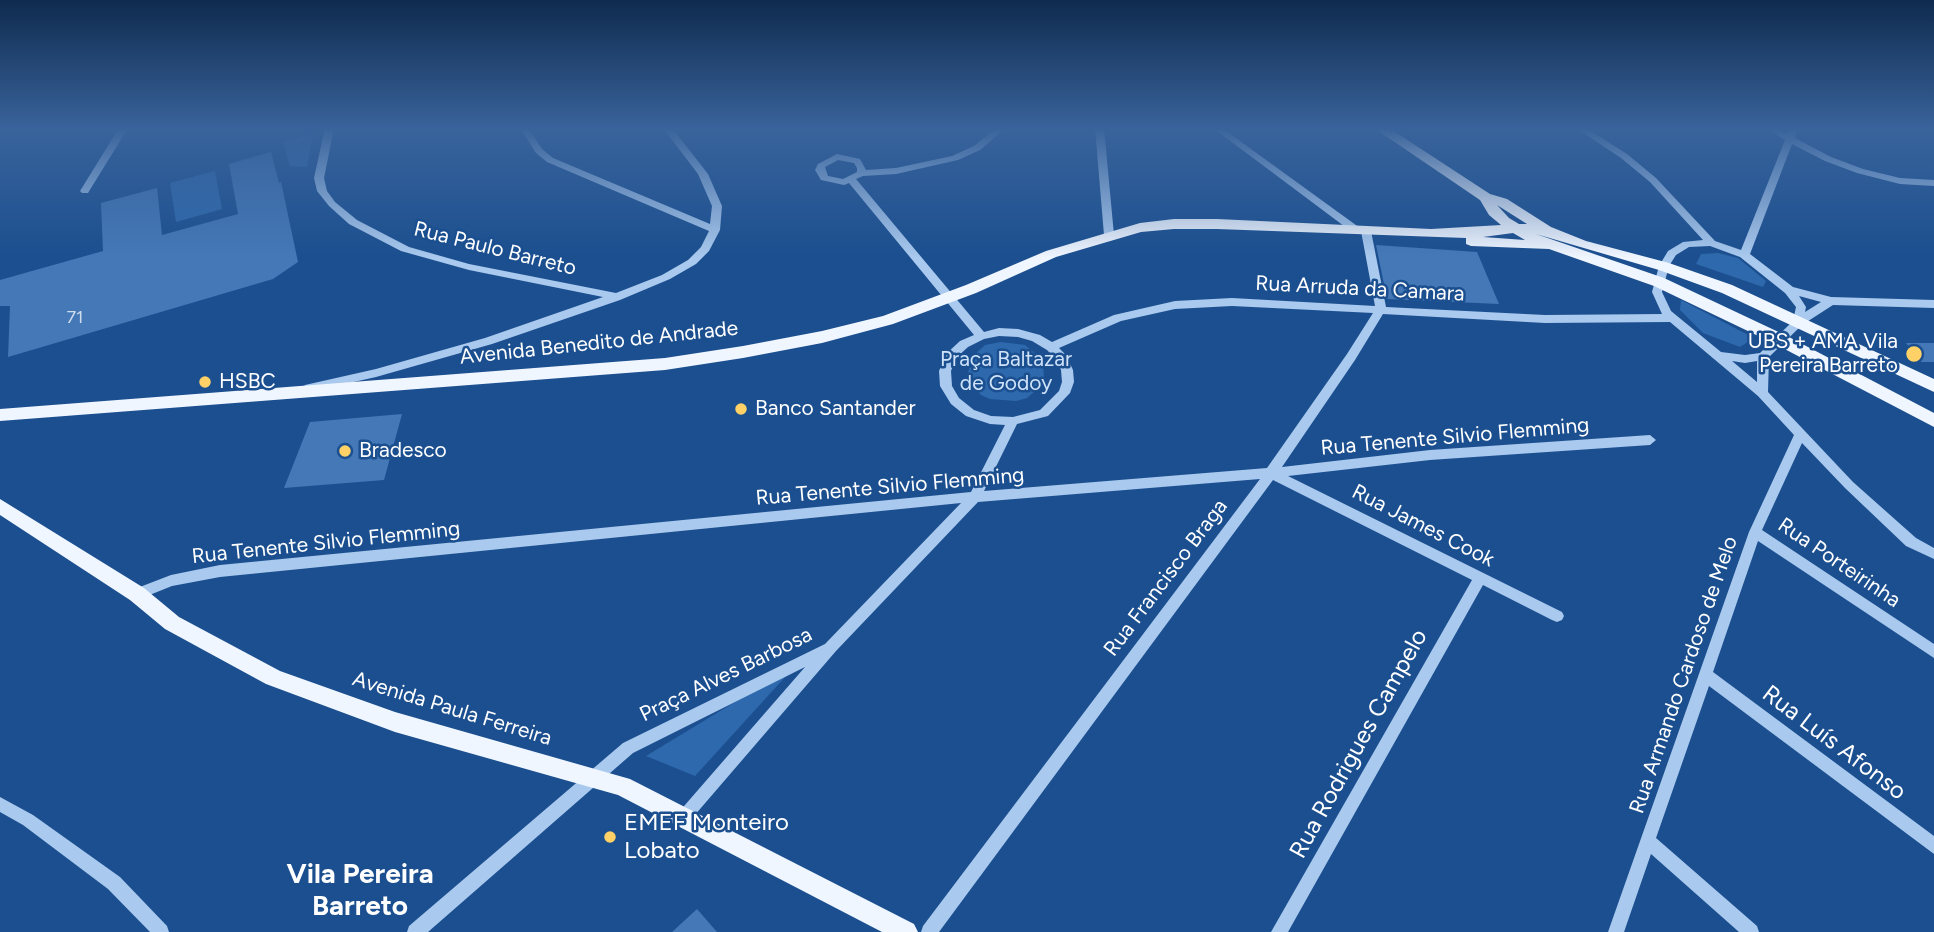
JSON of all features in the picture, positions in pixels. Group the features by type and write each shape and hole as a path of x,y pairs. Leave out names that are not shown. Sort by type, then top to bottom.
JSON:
{"main road":[{"path":"1447,171 1485,197 1502,202 1546,230 1581,244 1664,266 1727,289 1934,386"},
{"path":"1485,197 1494,212 1515,228 1551,246 1659,282 1781,340 1934,421"},
{"name":"Avenida Benedito de Andrade","path":"1,415 665,363 822,337 887,320 1051,254 1109,235 1174,224 1432,234 1479,233 1515,228 1546,230"},
{"name":"Avenida Benedito de Andrade","path":"1432,234 1473,241 1551,246"},
{"name":"Avenida Paula Ferreira","path":"0,506 137,594 173,623 272,678 395,722 622,786 906,932"}],"street":[{"path":"86,191 97,171"},
{"name":"Rua Paulo Barreto","path":"320,171 322,191 332,204 353,222 405,249 469,267 615,296"},
{"path":"578,171 715,229"},
{"path":"278,394 376,373 488,341 666,277 692,262 705,249 715,229 717,206 701,171"},
{"path":"893,171 856,176 947,297 981,336"},
{"path":"1103,171 1109,235"},
{"path":"1278,171 1361,230 1381,309"},
{"path":"1643,171 1711,243"},
{"path":"1744,255 1778,171"},
{"path":"1862,171 1900,181 1934,183"},
{"path":"1798,322 1801,307 1790,290 1744,255 1711,243 1687,244 1677,248 1664,266 1657,292 1667,313 1762,393 1849,485 1911,542 1934,554"},
{"path":"1790,290 1832,301 1934,304"},
{"path":"1720,356 1745,359 1763,356 1798,322 1832,301"},
{"name":"Rua Arruda da Camara","path":"1051,347 1118,318 1175,305 1232,302 1545,319 1674,318"},
{"name":"Rua Francisco Braga","path":"929,932 1271,472 1381,309"},
{"path":"999,332 1018,333 1036,338 1051,347 1062,358 1068,382 1064,393 1044,413 1013,421 990,420 970,412 955,401 946,386 945,370 951,356 964,344 981,336 999,332"},
{"path":"1762,393 1763,356"},
{"path":"831,647 975,497 1013,421"},
{"name":"Rua Armando Cardoso de Melo","path":"1616,932 1755,532 1800,435"},
{"name":"Rua Tenente Silvio Flemming","path":"137,594 171,581 219,571 1430,455 1650,440"},
{"name":"Rua James Cook","path":"1271,472 1557,615"},
{"name":"Rua Porteirinha","path":"1755,532 1934,652"},
{"name":"Rua Rodrigues Campelo","path":"1279,932 1479,578"},
{"name":"Praça Alves Barbosa","path":"415,932 628,748 831,647"},
{"name":"Praça Alves Barbosa","path":"683,818 831,647"},
{"name":"Rua Luís Afonso","path":"1707,676 1934,845"},
{"path":"0,804 28,820 114,883 161,932"},
{"path":"1648,841 1751,932"}],"green space":[{"path":"215,171 222,209 176,222 170,183"},
{"path":"1718,253 1738,258 1766,281 1763,287 1696,264 1701,254"},
{"path":"1681,300 1754,338 1740,347 1703,333 1680,310"},
{"name":"Praça Baltazar de Godoy","path":"1001,342 1025,345 1043,360 1044,378 1041,386 1027,398 1016,401 990,399 981,395 970,383 967,375 974,355 985,345"},
{"path":"796,665 695,776 646,756"}],"building":[{"path":"230,171 276,171 279,183 281,182 298,262 273,279 8,357 10,306 0,306 0,280 103,251 101,203 157,188 162,235 238,214"},
{"path":"1376,245 1477,252 1499,304 1387,299"},
{"path":"1906,343 1934,343 1934,362 1921,362"},
{"name":"Bradesco","path":"402,414 384,480 284,488 310,422"},
{"path":"697,909 717,932 672,932"}],"place":[{"name":"UBS + AMA Vila Pereira Barreto","path":"1914,354"},
{"name":"HSBC","path":"205,382"},
{"name":"Banco Santander","path":"741,409"},
{"name":"Bradesco","path":"345,451"},
{"name":"EMEF Monteiro Lobato","path":"610,837"}],"district":[{"name":"Vila Pereira Barreto","path":"360,891"}]}
